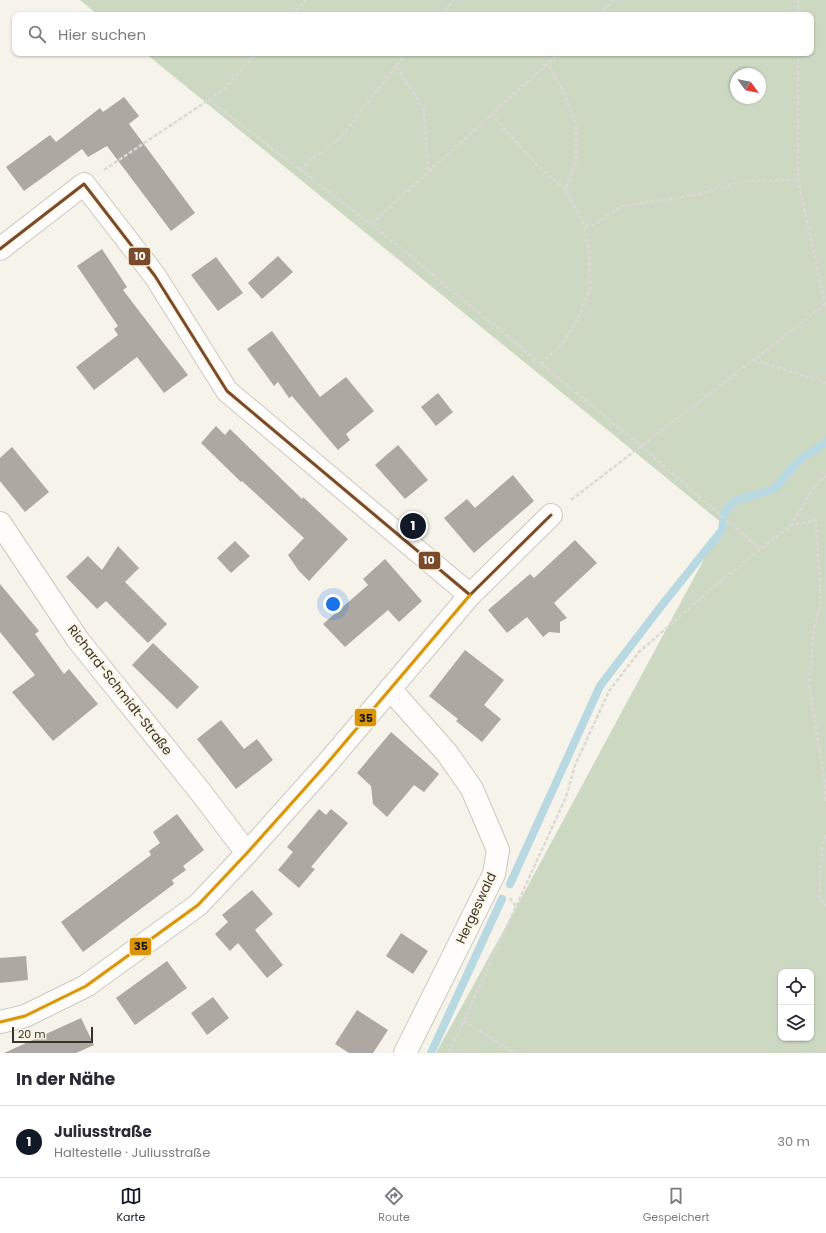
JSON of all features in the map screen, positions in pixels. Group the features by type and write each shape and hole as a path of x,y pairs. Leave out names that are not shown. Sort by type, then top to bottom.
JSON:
{"street":[{"path":"0,249 84,184 154,276 227,392 470,595"},
{"path":"0,1022 25,1016 86,986 198,905 324,767 470,595 551,515"},
{"name":"Richard-Schmidt-Straße","path":"0,523 78,640 199,790 247,853"},
{"name":"Hergeswald","path":"390,689 447,753 468,783 498,850 494,874 405,1053"}],"path":[{"path":"295,12 306,0"},
{"path":"444,12 454,0"},
{"path":"601,12 614,0"},
{"path":"798,0 798,12"},
{"path":"84,184 222,91 254,56"},
{"path":"299,169 340,138 404,56"},
{"path":"371,224 556,56"},
{"path":"551,515 825,304 798,180 798,56"},
{"path":"548,64 564,93 576,125 576,163 565,189"},
{"path":"396,66 424,109 428,172"},
{"path":"209,100 371,224 642,446 760,549"},
{"path":"491,114 538,166 565,189 585,226 589,252 590,288 579,317 563,343 541,364"},
{"path":"585,226 594,225 622,206 696,195 744,181 798,180"},
{"path":"754,360 826,383"},
{"path":"449,1053 566,797 575,764 609,691 639,652 717,584 790,526 814,487 826,476"},
{"path":"790,526 816,520 821,603 814,627 809,686 825,783 826,802"},
{"path":"826,835 822,847 820,899 826,906"},
{"path":"464,1021 515,1053"}],"green space":[{"path":"80,0 826,0 826,1053 436,1053 723,524 149,56 814,56 814,12 94,12"}],"building":[{"path":"124,97 139,116 129,124 195,213 171,231 107,146 88,157 82,149 24,191 6,167 50,135 56,142 100,108 103,112"},
{"path":"102,249 127,287 123,290 188,375 164,393 137,357 94,390 76,367 118,335 114,329 118,326 77,266"},
{"path":"278,256 293,272 262,299 248,283"},
{"path":"216,257 243,293 218,311 191,275"},
{"path":"272,331 320,397 346,377 374,411 346,434 350,440 338,450 292,396 289,398 278,382 274,386 247,349"},
{"path":"438,393 453,412 436,426 421,407"},
{"path":"216,426 225,435 230,429 302,499 303,497 348,539 309,581 299,571 288,555 304,538 242,481 241,482 201,443"},
{"path":"398,445 428,480 405,499 375,465"},
{"path":"12,447 49,492 25,512 0,481 0,458"},
{"path":"513,475 534,501 474,553 444,518 467,499 475,508"},
{"path":"575,540 597,563 554,603 567,618 560,622 560,633 549,632 543,637 527,617 507,633 488,610 530,574 534,578"},
{"path":"235,541 250,556 231,573 217,558"},
{"path":"118,546 139,568 125,582 167,624 148,643 106,601 97,609 66,577 88,556 102,570"},
{"path":"385,559 422,601 399,622 388,610 345,647 323,624 368,585 363,579"},
{"path":"0,584 39,631 35,634 64,674 69,669 98,704 53,741 12,692 35,675 0,632"},
{"path":"153,643 199,687 177,709 132,665"},
{"path":"465,650 504,680 484,705 501,719 482,742 456,721 458,719 429,696"},
{"path":"221,720 244,749 257,739 273,760 236,789 197,739"},
{"path":"391,732 439,774 424,792 414,785 387,817 373,804 371,786 357,773"},
{"path":"319,809 326,815 331,809 348,823 311,867 315,869 299,888 278,870 293,852 287,847"},
{"path":"177,814 204,850 183,866 186,870 172,880 174,884 83,952 61,922 151,855 149,851 160,843 153,832"},
{"path":"252,890 273,914 255,930 283,965 267,978 238,943 230,951 215,934 228,922 222,915"},
{"path":"401,933 428,951 413,974 386,956"},
{"path":"26,956 28,980 0,983 0,958"},
{"path":"167,961 187,988 135,1025 116,998"},
{"path":"213,997 229,1018 207,1035 191,1013"},
{"path":"357,1010 388,1030 373,1053 349,1053 335,1044"},
{"path":"81,1018 94,1045 76,1053 4,1053"}],"waterway":[{"path":"510,884 600,686 722,530 724,514 734,501 774,489 798,461 826,442"},
{"path":"431,1053 502,899"}],"transit line":[{"name":"10","path":"0,249 84,184 155,276 227,391 470,595 551,515"},
{"name":"35","path":"0,1022 25,1016 86,986 198,905 324,767 470,595"}],"place":[{"name":"Juliusstraße","path":"413,526"}]}
